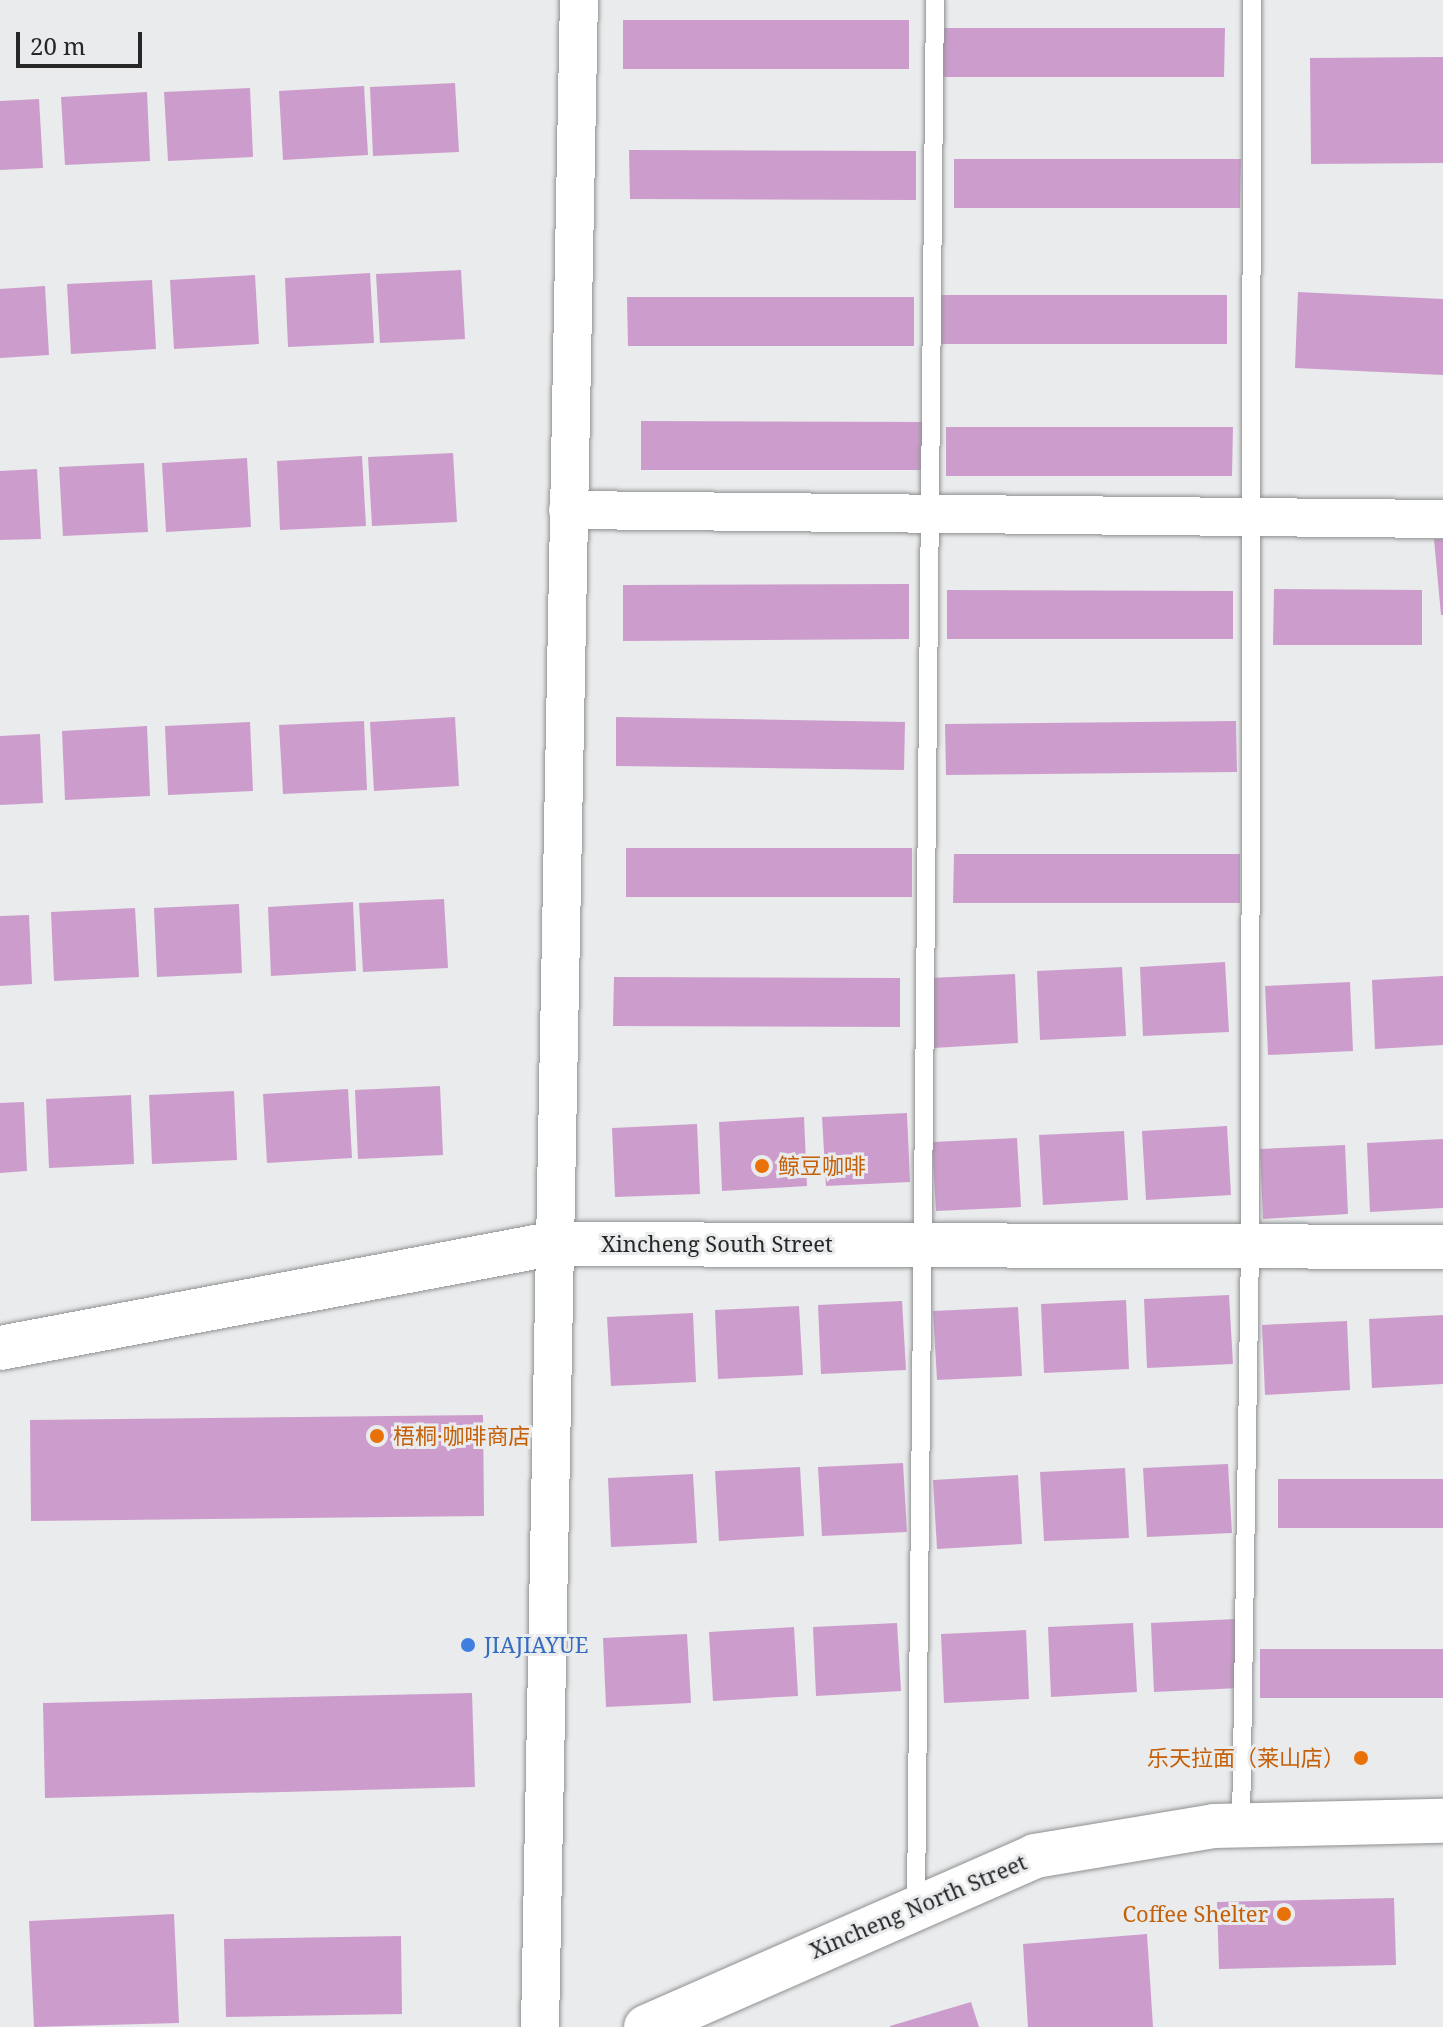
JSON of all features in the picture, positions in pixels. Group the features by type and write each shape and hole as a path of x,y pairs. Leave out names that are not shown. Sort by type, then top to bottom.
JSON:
{"street":[{"path":"540,2027 551,1244 579,0"},
{"path":"568,510 929,511 1443,519"},
{"name":"Xincheng South Street","path":"0,1348 551,1244 1443,1247"},
{"name":"Xincheng North Street","path":"646,2027 916,1905 1035,1856 1125,1837 1241,1825 1443,1821"}],"lane":[{"path":"916,1905 935,0"},
{"path":"1241,1825 1250,1246 1248,516 1252,0"}],"building":[{"path":"623,20 909,20 909,69 623,69"},
{"path":"938,28 1225,28 1224,77 938,77"},
{"path":"1443,57 1443,163 1311,164 1310,58"},
{"path":"455,83 459,152 373,156 370,87"},
{"path":"364,86 368,155 283,160 279,91"},
{"path":"250,88 253,157 168,161 164,92"},
{"path":"147,92 150,161 65,165 61,97"},
{"path":"39,99 43,168 0,170 0,101"},
{"path":"629,150 916,151 916,200 630,199"},
{"path":"954,159 1241,159 1240,208 954,208"},
{"path":"461,270 465,339 380,343 376,274"},
{"path":"370,273 374,343 288,347 285,278"},
{"path":"255,275 259,344 174,349 170,280"},
{"path":"152,280 156,349 71,354 67,284"},
{"path":"45,286 49,355 0,358 0,289"},
{"path":"1298,292 1443,299 1443,375 1295,368"},
{"path":"941,295 1227,295 1227,344 940,344"},
{"path":"627,297 914,297 914,346 628,346"},
{"path":"641,421 928,422 927,470 641,470"},
{"path":"946,427 1233,427 1232,476 946,476"},
{"path":"453,453 457,522 372,526 368,457"},
{"path":"362,456 366,526 280,530 277,461"},
{"path":"247,458 251,527 166,532 162,463"},
{"path":"144,463 148,532 63,536 59,467"},
{"path":"37,469 41,539 0,540 0,471"},
{"path":"1434,539 1443,539 1443,615 1441,615"},
{"path":"909,584 909,639 623,641 623,585"},
{"path":"1274,589 1422,590 1422,645 1273,645"},
{"path":"947,590 1233,591 1233,639 947,639"},
{"path":"455,717 459,786 374,791 370,722"},
{"path":"616,717 905,722 904,770 616,766"},
{"path":"364,721 367,790 283,794 279,725"},
{"path":"1236,721 1237,772 946,775 945,724"},
{"path":"250,722 253,791 168,795 165,726"},
{"path":"147,726 150,796 65,800 62,731"},
{"path":"40,734 43,803 0,805 0,736"},
{"path":"626,848 912,848 912,897 626,897"},
{"path":"954,854 1240,854 1240,903 953,903"},
{"path":"444,899 448,968 363,972 359,903"},
{"path":"353,902 356,971 271,976 268,907"},
{"path":"239,904 242,973 157,977 154,908"},
{"path":"135,908 139,977 54,981 51,912"},
{"path":"29,915 32,984 0,986 0,916"},
{"path":"1225,962 1229,1032 1143,1036 1140,967"},
{"path":"1122,967 1126,1036 1040,1040 1037,971"},
{"path":"1015,974 1018,1043 933,1048 930,978"},
{"path":"1443,976 1443,1045 1375,1049 1372,980"},
{"path":"614,977 900,978 900,1027 613,1026"},
{"path":"1350,982 1353,1051 1268,1055 1265,986"},
{"path":"440,1086 443,1155 358,1159 355,1090"},
{"path":"348,1089 352,1158 267,1163 263,1094"},
{"path":"234,1091 237,1160 152,1164 149,1095"},
{"path":"131,1095 134,1164 49,1168 46,1099"},
{"path":"24,1102 27,1171 0,1173 0,1103"},
{"path":"907,1113 910,1182 826,1186 822,1117"},
{"path":"804,1117 807,1186 722,1191 719,1122"},
{"path":"697,1124 700,1194 615,1197 612,1128"},
{"path":"1227,1126 1231,1195 1146,1200 1142,1131"},
{"path":"1124,1131 1128,1200 1043,1205 1039,1135"},
{"path":"1017,1138 1021,1207 936,1211 932,1142"},
{"path":"1443,1139 1443,1208 1370,1212 1367,1143"},
{"path":"1345,1145 1348,1214 1263,1219 1260,1149"},
{"path":"1229,1295 1233,1364 1147,1368 1144,1299"},
{"path":"1126,1300 1129,1369 1044,1373 1041,1304"},
{"path":"902,1301 906,1370 821,1374 818,1305"},
{"path":"799,1306 803,1375 718,1379 715,1310"},
{"path":"1018,1307 1022,1376 937,1380 933,1311"},
{"path":"693,1313 696,1382 611,1386 607,1317"},
{"path":"1443,1315 1443,1384 1372,1388 1369,1319"},
{"path":"1347,1321 1350,1390 1265,1395 1262,1325"},
{"path":"483,1415 484,1516 31,1521 30,1420"},
{"path":"903,1463 907,1532 822,1536 818,1467"},
{"path":"1228,1464 1232,1533 1147,1537 1143,1468"},
{"path":"800,1467 804,1536 719,1541 715,1471"},
{"path":"1125,1468 1129,1538 1044,1541 1040,1472"},
{"path":"693,1474 697,1543 611,1547 608,1478"},
{"path":"1018,1475 1022,1544 937,1549 933,1480"},
{"path":"1278,1479 1443,1479 1443,1528 1278,1528"},
{"path":"1236,1619 1240,1688 1154,1692 1151,1623"},
{"path":"897,1623 901,1691 816,1696 813,1627"},
{"path":"1133,1623 1137,1692 1051,1697 1048,1627"},
{"path":"794,1627 798,1696 713,1701 709,1632"},
{"path":"1026,1630 1029,1699 944,1703 941,1634"},
{"path":"687,1634 691,1703 606,1707 603,1638"},
{"path":"1260,1649 1443,1649 1443,1698 1260,1698"},
{"path":"472,1693 475,1787 45,1798 43,1703"},
{"path":"1394,1898 1396,1965 1219,1969 1217,1902"},
{"path":"174,1914 179,2023 34,2027 29,1921"},
{"path":"1147,1934 1153,2027 1028,2027 1023,1944"},
{"path":"401,1936 402,2014 226,2017 224,1939"},
{"path":"971,2002 979,2027 890,2027 890,2026"}],"place":[{"name":"鲸豆咖啡","path":"762,1166"},
{"name":"梧桐·咖啡商店","path":"377,1436"},
{"name":"JIAJIAYUE","path":"468,1645"},
{"name":"乐天拉面（莱山店）","path":"1361,1758"},
{"name":"Coffee Shelter","path":"1284,1914"}]}
